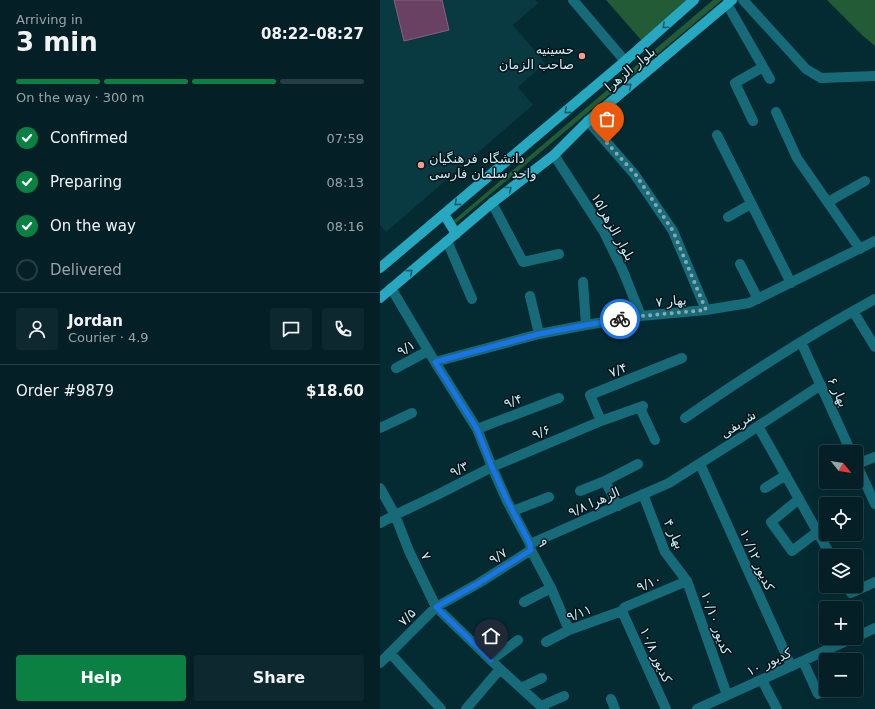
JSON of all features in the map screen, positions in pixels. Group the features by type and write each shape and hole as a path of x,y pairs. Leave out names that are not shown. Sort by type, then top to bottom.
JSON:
{"main road":[{"name":"بلوار الزهرا","path":"381,266 626,61 694,0"},
{"name":"بلوار الزهرا","path":"380,298 492,203 554,155 588,121 730,2"},
{"path":"444,214 456,234"}],"street":[{"path":"573,0 626,61"},
{"path":"742,0 806,69 821,78 875,76"},
{"path":"730,2 770,79"},
{"path":"753,121 735,83 764,68"},
{"path":"776,112 797,158 860,249"},
{"path":"588,121 636,175 673,231 706,310"},
{"path":"717,135 790,283"},
{"name":"بلوار الزهرا۱۵","path":"554,155 604,232 623,271 641,316"},
{"path":"828,202 865,181"},
{"path":"492,203 523,262 559,254"},
{"path":"728,217 751,204"},
{"path":"447,241 472,298"},
{"name":"بهار ۷","path":"435,362 539,334 586,325 641,316 706,310 749,303 875,241"},
{"path":"740,264 758,299"},
{"path":"584,282 586,325"},
{"name":"۹","path":"391,288 428,351 477,429 492,467 551,588 569,630"},
{"path":"530,296 539,334"},
{"path":"685,418 743,378 875,299"},
{"path":"853,311 875,346"},
{"name":"بهار ۶","path":"801,342 848,445"},
{"name":"۹/۱","path":"396,368 428,351"},
{"name":"۷/۴","path":"601,421 590,395 682,358"},
{"name":"شریفی","path":"669,483 821,385"},
{"name":"۹/۴","path":"477,429 559,398"},
{"name":"۹/۶","path":"492,467 601,421 642,407 655,440"},
{"path":"380,428 412,413"},
{"path":"758,426 827,549"},
{"path":"863,461 875,457"},
{"path":"580,491 605,481 638,464"},
{"name":"کدیور ۱۰/۱۲","path":"700,464 791,666"},
{"name":"۹/۳","path":"395,515 492,467"},
{"path":"765,488 786,475"},
{"path":"863,479 875,504"},
{"path":"605,481 618,506"},
{"name":"الزهرا ۹/۸","path":"531,547 669,483"},
{"name":"۷","path":"380,488 395,515 409,551 436,607"},
{"name":"بهار ۴","path":"643,494 665,552 687,581"},
{"path":"513,511 549,497"},
{"path":"799,499 771,522 792,551 817,532"},
{"path":"380,523 395,515"},
{"name":"۹/۷","path":"436,607 479,583 531,547"},
{"name":"۹/۱۰","path":"622,611 625,607 687,581"},
{"name":"کدیور ۱۰/۱۰","path":"687,581 728,695"},
{"path":"863,585 875,582"},
{"path":"524,602 551,588"},
{"path":"436,607 542,708 564,696"},
{"name":"۷/۵","path":"380,663 436,607"},
{"name":"۹/۱۱","path":"546,642 569,630 622,611"},
{"name":"کدیور ۱۰/۸","path":"622,611 666,709"},
{"path":"863,633 875,628"},
{"path":"491,660 518,640"},
{"name":"کدیور ۱۰","path":"697,709 838,645"},
{"path":"390,653 441,709"},
{"path":"803,661 818,694"},
{"path":"466,709 500,669"},
{"path":"521,688 542,678"},
{"path":"762,680 777,709"},
{"path":"611,699 615,709"}],"shaded area":[{"name":"دانشگاه فرهنگیان واحد سلمان فارسی","path":"380,0 535,0 538,3 513,25 545,63 518,87 533,105 386,232 380,225"}],"green space":[{"path":"606,0 687,0 642,41"},
{"path":"713,0 722,0 455,224 453,221"},
{"path":"827,0 875,0 875,46 862,35"}],"building":[{"path":"394,0 442,0 449,30 404,41"}],"way so far":[{"path":"607,143 636,175 673,231 706,310 620,319"}],"place":[{"name":"حسینیه صاحب الزمان","path":"582,56"},
{"name":"دانشگاه فرهنگیان واحد سلمان فارسی","path":"421,165"}],"route":[{"path":"491,660 436,607 479,583 531,550 530,544 507,500 477,429 435,362 539,334 620,319"}]}
